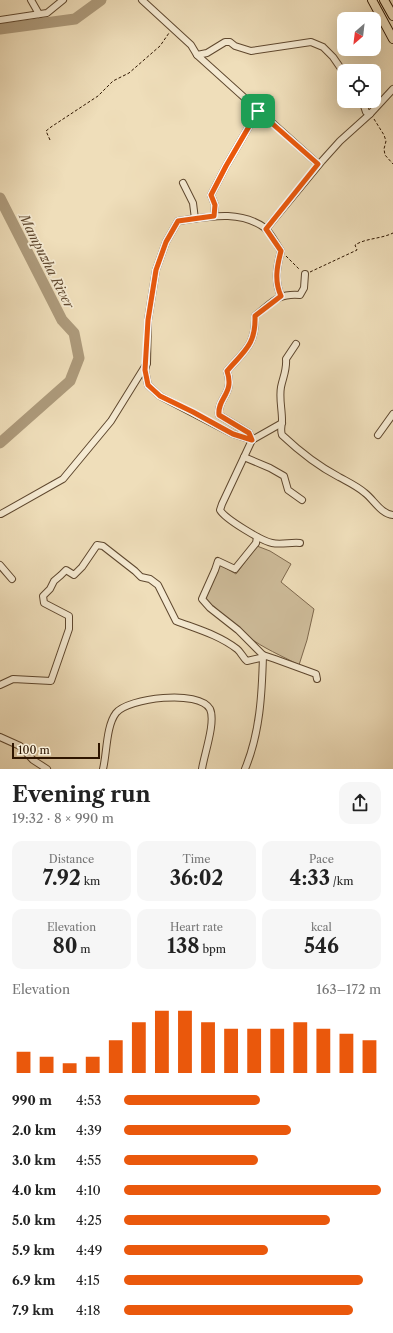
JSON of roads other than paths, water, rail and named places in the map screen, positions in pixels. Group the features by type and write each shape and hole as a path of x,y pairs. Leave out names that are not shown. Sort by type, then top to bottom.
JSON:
{"highway":[{"path":"372,0 393,39"},
{"path":"384,0 393,16"}],"street":[{"path":"31,0 39,14"},
{"path":"0,20 47,13 63,0"},
{"path":"142,0 191,45 197,55 318,164"},
{"path":"197,55 207,53 224,42 230,42 235,46 251,51 311,42 323,47 338,64"},
{"path":"266,229 318,164 340,141 370,114 393,89"},
{"path":"365,108 366,112 370,114"},
{"path":"214,216 215,205 211,195 258,111"},
{"path":"182,183 193,203 196,219"},
{"path":"252,440 233,434 160,396 148,385 145,370 148,320 156,270 166,242 178,221 230,215 250,221 266,229 281,251 276,269 277,288 281,296"},
{"path":"252,440 249,433 219,415 218,410 230,387 230,379 227,371 250,346 256,327 255,316 281,296 289,294 300,295 304,288 306,274"},
{"path":"296,344 286,359 286,367 280,394 282,435 318,464 338,477 353,484 365,493 376,505 388,514 393,515"},
{"path":"0,514 63,479 111,421 146,363"},
{"path":"378,435 393,414"},
{"path":"282,423 252,440 220,510 222,514 257,537 272,543 300,543"},
{"path":"244,457 270,468 284,476 288,490 302,500"},
{"path":"245,769 257,728 260,707 261,656 238,630 210,608 202,599 218,561 235,569 256,543 257,537"},
{"path":"0,685 13,679 51,681 69,629 69,616 44,603 43,596 50,589 54,581 66,570 74,575 79,571 97,545 103,546 141,577 150,579 158,585 176,621 218,637 239,650 241,656 247,661 261,656 275,658 316,674 317,680"},
{"path":"0,565 12,579"},
{"path":"103,769 109,730 116,712 123,707 140,702 169,697 181,697 202,703 209,708 211,714 209,739 202,769"},
{"path":"0,737 20,746 33,760 47,769"}],"waterway":[{"name":"Mampuzha River","path":"0,29 75,19 101,0"},
{"name":"Mampuzha River","path":"0,198 62,320 74,333 79,358 70,381 0,443"}]}
